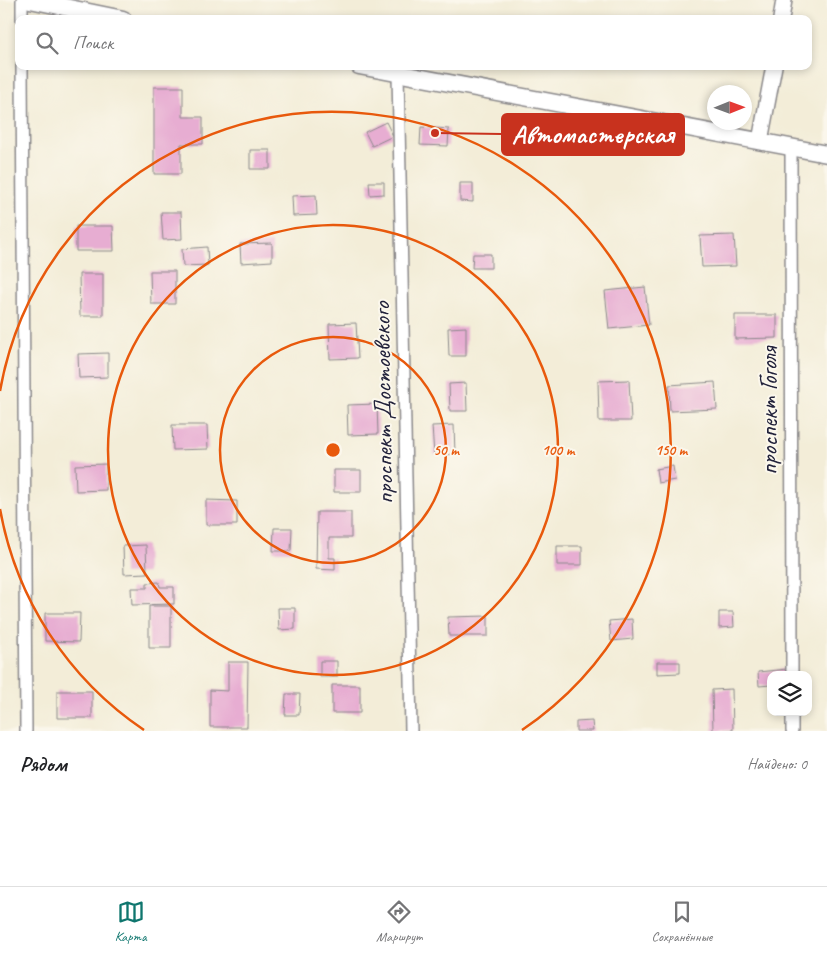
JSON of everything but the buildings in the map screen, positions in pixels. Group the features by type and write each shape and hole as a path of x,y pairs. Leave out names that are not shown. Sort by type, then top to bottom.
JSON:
{"main road":[{"path":"30,0 104,15"},
{"path":"378,70 827,154"}],"street":[{"path":"22,0 22,15"},
{"path":"782,15 784,0"},
{"path":"22,70 26,731"},
{"path":"760,141 773,70"},
{"name":"проспект Достоевского","path":"398,74 411,731"},
{"name":"проспект Гоголя","path":"791,147 792,671"},
{"path":"792,716 792,731"}],"place":[{"name":"Автомастерская","path":"435,133"}]}
